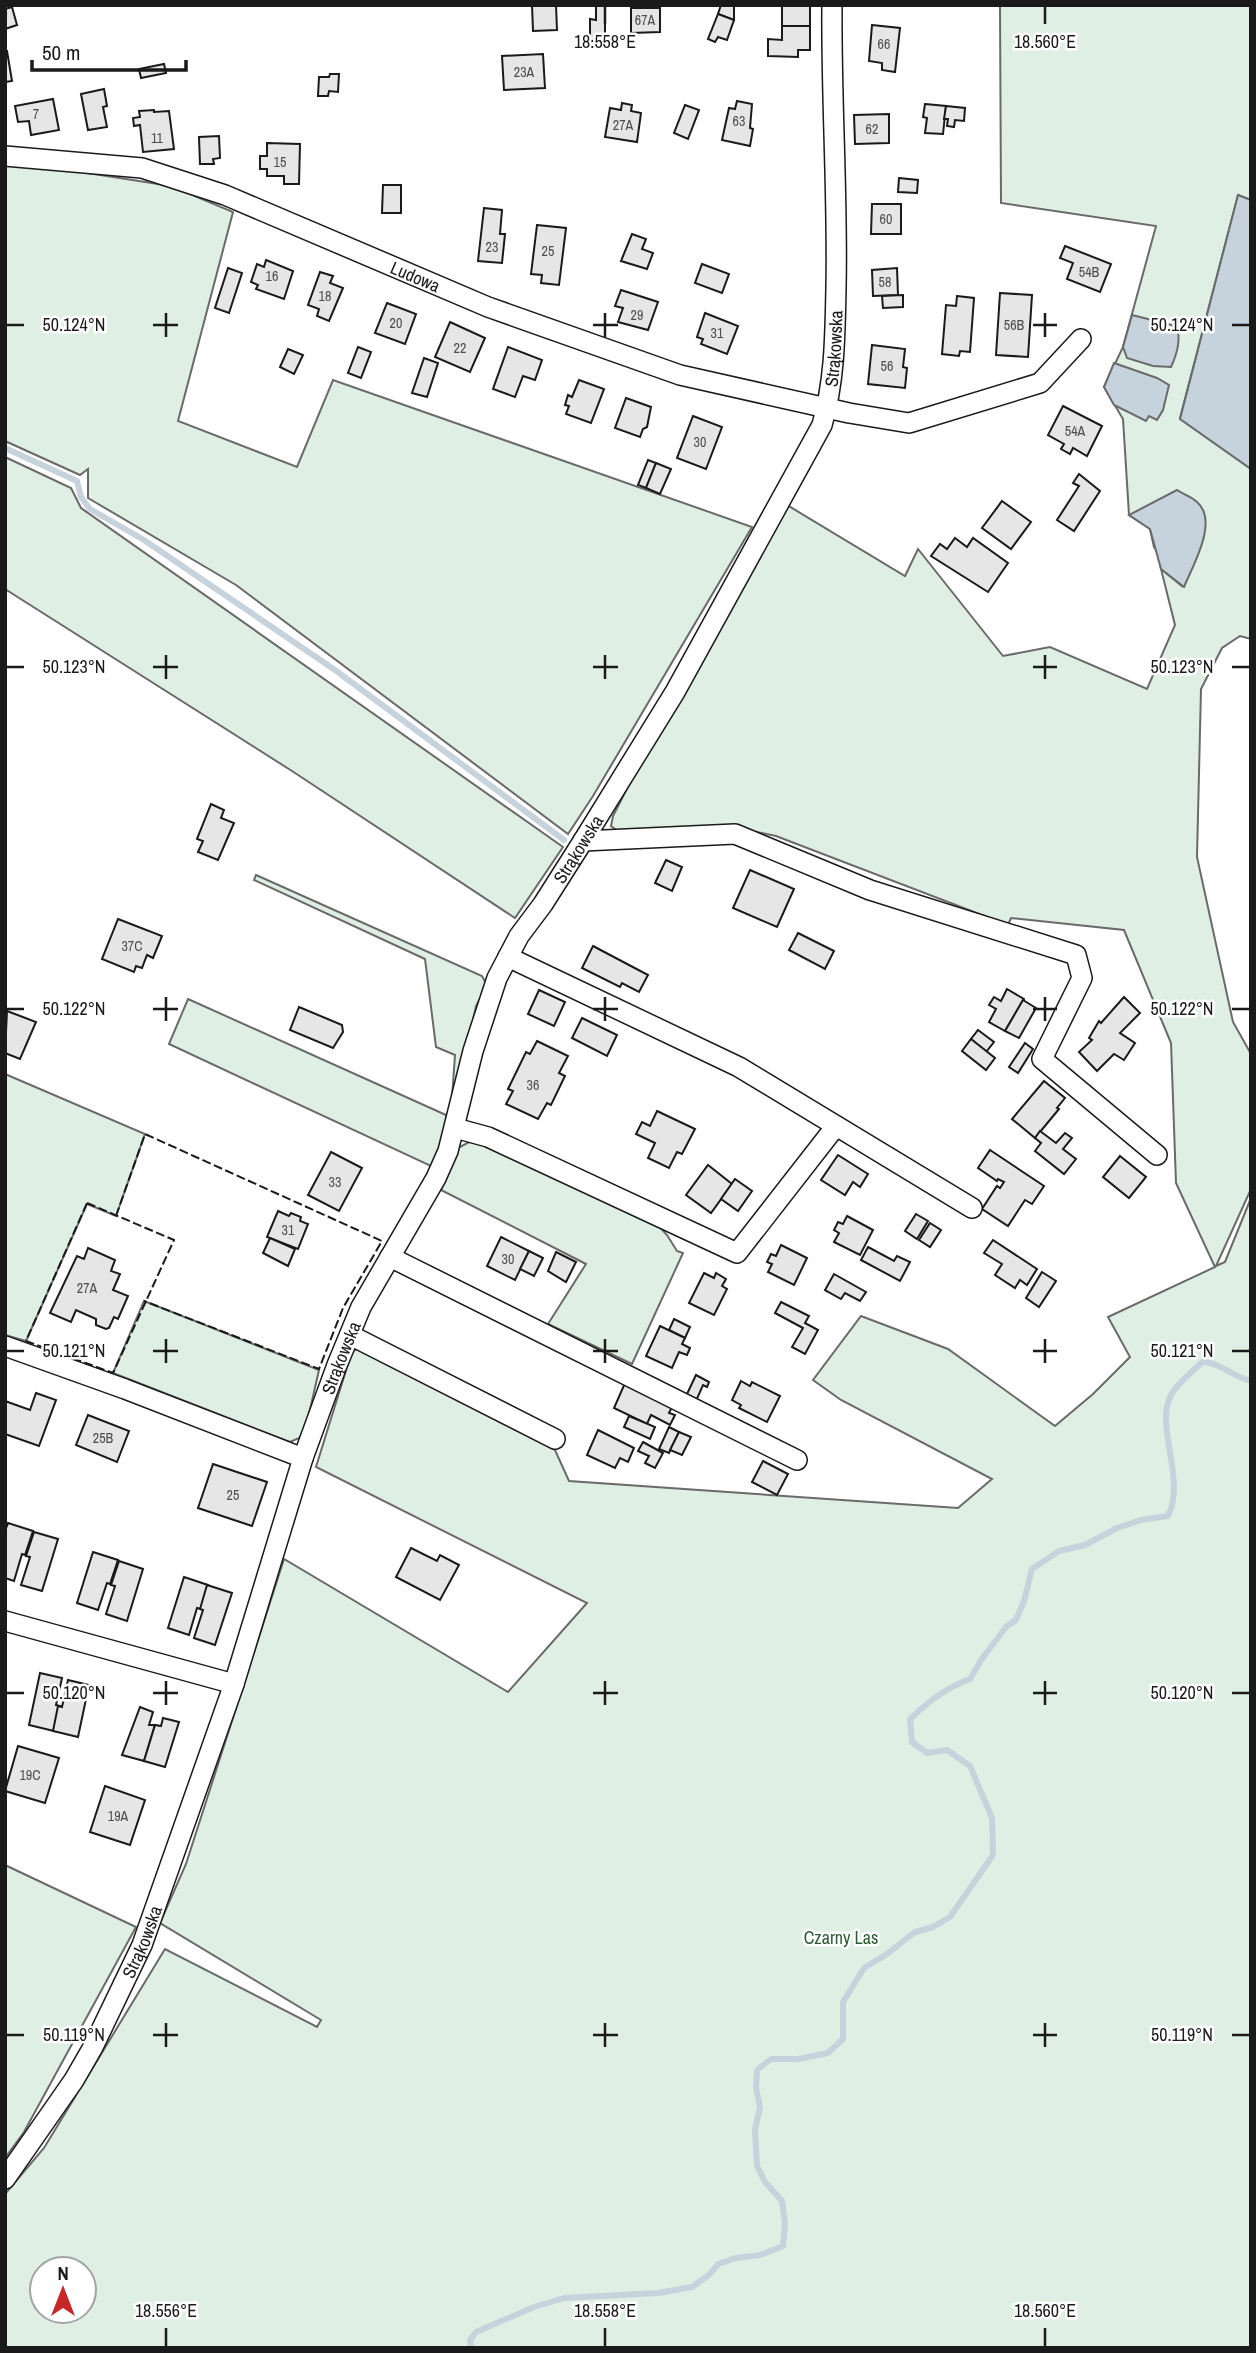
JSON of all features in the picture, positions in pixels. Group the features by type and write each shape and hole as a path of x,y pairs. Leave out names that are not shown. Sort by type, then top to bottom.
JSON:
{"street":[{"name":"Strąkowska","path":"5,2179 74,2080 111,2014 142,1945 234,1684 303,1458 361,1307 436,1178 455,1128 491,992 519,936 543,904 675,692 815,439 827,408 835,346 838,219 832,101 832,5"},
{"name":"Ludowa","path":"5,156 142,168 225,195 488,307 680,375 827,408 909,423 1040,383 1081,339"},
{"path":"583,841 735,834 870,890 1076,955 1082,978 1042,1059 1157,1155"},
{"path":"508,957 739,1067 972,1208"},
{"path":"455,1128 488,1137 737,1253 836,1126"},
{"path":"390,1257 797,1461"},
{"path":"350,1335 555,1439"},
{"path":"5,1346 303,1458"},
{"path":"5,1620 234,1684"}],"green space":[{"name":"Czarny Las","path":"1000,5 1251,5 1251,200 1238,195 1180,418 1251,469 1251,639 1240,636 1222,648 1201,689 1197,857 1233,1022 1251,1054 1251,1189 1216,1266 1225,1262 1251,1198 1251,2348 5,2348 5,2194 44,2148 165,1949 317,2027 321,2020 160,1923 186,1864 284,1559 508,1692 587,1603 316,1467 352,1351 360,1348 555,1450 569,1481 958,1508 992,1479 841,1400 813,1380 861,1316 948,1349 1055,1426 1093,1394 1130,1357 1108,1317 1215,1267 1176,1183 1171,1043 1124,930 1011,918 1008,925 776,836 724,825 619,832 611,826 613,816 633,777 787,505 905,576 918,549 1003,656 1050,647 1147,689 1175,625 1161,569 1183,587 1154,547 1150,529 1129,515 1123,419 1104,387 1123,347 1156,226 1001,203"},
{"path":"5,164 68,170 171,186 233,212 178,421 297,467 333,380 752,527 568,834 236,585 88,498 88,469 80,475 5,441"},
{"path":"5,457 71,488 81,508 563,847 515,918 292,771 5,589"},
{"path":"256,875 482,976 487,985 476,1006 458,1090 452,1098 455,1055 436,1047 425,959 254,880"},
{"path":"188,999 446,1115 447,1127 433,1167 169,1044"},
{"path":"5,1074 145,1134 116,1216 87,1204 26,1341 5,1335"},
{"path":"471,1141 487,1143 657,1224 677,1251 683,1253 632,1364 548,1324 586,1264 441,1190 458,1148"},
{"path":"144,1301 319,1370 304,1436 290,1442 113,1373"},
{"path":"5,1865 136,1927 24,2132 5,2158"}],"shaded area":[{"path":"1238,195 1251,200 1251,469 1180,419"},
{"path":"1132,315 1176,326 1178,346 1171,367 1153,366 1127,358 1123,347"},
{"path":"1114,363 1169,385 1163,410 1157,420 1149,416 1146,421 1114,405 1104,387"},
{"path":"1177,490 1197,502 1206,520 1202,543 1184,587 1161,569 1150,529 1129,515"}],"building":[{"path":"532,5 556,5 557,30 533,31"},
{"path":"596,5 605,5 605,41 590,41 590,19 596,20"},
{"path":"721,5 734,5 734,20 718,14"},
{"path":"782,5 810,5 810,26 782,26"},
{"path":"12,7 17,25 5,29 5,9"},
{"path":"631,8 660,8 660,32 631,33"},
{"path":"718,14 734,20 727,40 718,37 715,42 708,39"},
{"path":"872,25 900,28 895,72 882,70 882,63 869,61"},
{"path":"782,26 810,26 810,50 798,50 798,57 768,56 768,39 782,40"},
{"path":"5,51 12,81 5,82"},
{"path":"543,54 545,88 504,90 502,56"},
{"path":"164,64 166,73 141,78 139,69"},
{"path":"330,74 339,74 338,92 329,91 328,96 318,96 319,77 329,77"},
{"path":"104,89 107,106 103,107 107,127 88,130 81,94"},
{"path":"53,99 59,130 31,135 29,121 18,122 15,106"},
{"path":"737,101 752,104 750,128 753,129 750,146 722,140 729,108 735,109"},
{"path":"622,103 632,105 631,111 641,113 637,142 605,137 610,108 621,110"},
{"path":"925,104 946,106 943,134 925,133"},
{"path":"685,105 699,110 688,139 674,133"},
{"path":"946,106 965,108 964,121 955,120 954,127 947,126 948,119 944,119"},
{"path":"139,111 169,111 174,149 143,152 140,125 134,126 133,118 140,117"},
{"path":"889,114 889,143 855,144 854,115"},
{"path":"219,136 220,158 213,159 214,164 200,164 199,137"},
{"path":"267,143 300,144 299,184 284,184 284,176 267,176 267,169 260,169 260,156 267,156"},
{"path":"899,178 918,180 917,193 898,192"},
{"path":"383,185 401,185 401,213 382,213"},
{"path":"872,204 901,204 901,234 871,234"},
{"path":"484,208 502,210 500,234 505,234 502,263 478,261"},
{"path":"537,225 566,228 559,285 541,283 542,275 531,274"},
{"path":"632,234 646,239 642,249 653,253 647,269 621,261"},
{"path":"1065,246 1111,264 1100,292 1067,279 1073,263 1060,258"},
{"path":"266,260 293,271 284,299 256,289 258,285 251,282 257,264 264,267"},
{"path":"702,264 729,274 722,293 695,283"},
{"path":"228,268 242,273 229,313 215,308"},
{"path":"897,268 898,295 873,296 872,270"},
{"path":"320,272 333,276 330,283 343,288 329,321 317,316 319,309 308,305"},
{"path":"621,290 658,302 648,330 618,322 623,308 615,306"},
{"path":"1000,293 1032,295 1028,357 996,355"},
{"path":"903,295 903,307 883,308 882,296"},
{"path":"957,296 974,298 970,352 960,351 959,356 942,354 946,305 956,306"},
{"path":"387,303 416,314 405,344 375,333"},
{"path":"705,313 738,326 727,354 701,344 703,339 697,337"},
{"path":"450,322 485,338 470,372 435,357"},
{"path":"872,345 905,349 905,388 868,384"},
{"path":"358,347 371,352 361,378 348,373"},
{"path":"508,347 542,360 535,380 523,376 515,397 493,389"},
{"path":"288,349 303,355 294,374 280,367"},
{"path":"424,358 438,363 427,397 412,393"},
{"path":"579,380 604,389 591,423 566,414 569,406 565,405 568,395 572,397"},
{"path":"626,398 651,407 647,427 643,429 640,437 615,428"},
{"path":"1063,406 1102,426 1087,456 1073,448 1070,454 1061,449 1064,444 1048,435"},
{"path":"693,416 722,427 706,469 677,458"},
{"path":"648,460 656,463 646,488 638,485"},
{"path":"656,463 671,469 660,494 646,488"},
{"path":"1079,474 1100,491 1074,531 1057,520 1079,486 1073,483"},
{"path":"1002,501 1031,522 1011,549 982,528"},
{"path":"955,538 967,547 973,538 1008,563 988,592 931,556 940,544 947,549"},
{"path":"211,804 224,810 221,818 234,823 218,860 198,852 203,841 197,839"},
{"path":"666,860 682,867 672,891 655,883"},
{"path":"750,870 794,889 777,927 733,908"},
{"path":"118,919 162,936 153,958 147,955 142,968 136,966 134,972 102,959"},
{"path":"798,933 834,951 825,969 789,950"},
{"path":"593,946 648,975 639,992 622,983 620,987 582,968"},
{"path":"1007,989 1024,999 1005,1031 989,1022 996,1009 989,1005 994,997 1001,1001"},
{"path":"539,990 565,1002 554,1026 528,1014"},
{"path":"1124,997 1140,1013 1120,1033 1135,1043 1124,1060 1114,1054 1097,1071 1079,1052 1092,1040 1089,1038 1099,1021 1101,1023"},
{"path":"1023,1000 1036,1008 1019,1038 1005,1031"},
{"path":"299,1007 342,1025 343,1032 333,1048 290,1030"},
{"path":"7,1011 36,1022 20,1059 5,1053"},
{"path":"582,1018 617,1035 607,1056 572,1038"},
{"path":"978,1030 994,1042 986,1052 971,1039"},
{"path":"971,1039 995,1058 986,1070 962,1051"},
{"path":"537,1041 568,1056 559,1073 565,1076 551,1105 547,1103 538,1119 506,1104 513,1091 508,1089 526,1052 530,1054"},
{"path":"1025,1043 1033,1049 1018,1073 1009,1067"},
{"path":"1044,1081 1065,1098 1035,1138 1012,1119"},
{"path":"657,1111 695,1129 682,1154 677,1152 669,1168 648,1158 655,1143 636,1134 642,1122 650,1126"},
{"path":"1040,1131 1056,1143 1065,1133 1072,1138 1063,1149 1076,1159 1064,1174 1035,1151 1041,1143 1035,1138"},
{"path":"990,1150 1044,1186 1032,1204 1025,1200 1008,1226 982,1209 997,1186 1000,1188 1004,1182 998,1179 997,1181 978,1168"},
{"path":"331,1152 362,1168 339,1211 308,1195"},
{"path":"838,1155 868,1174 860,1187 853,1182 845,1195 821,1180"},
{"path":"1120,1156 1146,1177 1129,1198 1103,1177"},
{"path":"708,1165 732,1184 711,1213 686,1195"},
{"path":"735,1179 752,1191 738,1211 721,1199"},
{"path":"278,1211 301,1217 300,1221 308,1224 298,1249 267,1237"},
{"path":"916,1214 928,1221 917,1239 905,1231"},
{"path":"847,1216 873,1230 860,1255 834,1242 839,1233 834,1230 838,1222 843,1224"},
{"path":"930,1223 941,1230 930,1247 919,1240"},
{"path":"501,1237 529,1251 515,1280 487,1266"},
{"path":"270,1238 295,1249 288,1266 263,1253"},
{"path":"993,1240 1037,1269 1027,1285 1020,1280 1015,1288 995,1275 1002,1264 984,1253"},
{"path":"781,1245 807,1258 794,1285 768,1272 772,1264 767,1262 771,1254 776,1256"},
{"path":"868,1247 894,1261 897,1256 910,1262 900,1281 861,1260"},
{"path":"88,1248 115,1260 111,1271 120,1274 113,1290 128,1296 118,1319 114,1317 106,1329 96,1325 96,1319 76,1310 71,1322 50,1313 77,1256 84,1259"},
{"path":"529,1251 543,1258 534,1276 520,1269"},
{"path":"556,1252 576,1262 566,1282 548,1271"},
{"path":"1042,1272 1056,1281 1039,1307 1026,1298"},
{"path":"704,1273 714,1278 716,1273 726,1279 722,1286 727,1289 714,1315 689,1303"},
{"path":"834,1274 866,1292 860,1301 845,1293 841,1299 825,1290"},
{"path":"781,1302 809,1316 805,1323 818,1330 805,1354 792,1347 803,1328 775,1313"},
{"path":"674,1319 690,1327 685,1338 669,1330"},
{"path":"660,1326 685,1338 682,1344 690,1348 687,1355 679,1352 672,1368 646,1356"},
{"path":"696,1375 709,1382 707,1387 703,1385 696,1401 686,1396"},
{"path":"741,1381 750,1386 752,1382 780,1396 767,1422 739,1408 741,1405 732,1400"},
{"path":"625,1383 672,1407 669,1413 675,1415 670,1425 651,1415 647,1424 614,1408"},
{"path":"36,1393 56,1400 39,1446 5,1434 5,1401 30,1410"},
{"path":"88,1415 129,1431 117,1462 76,1445"},
{"path":"629,1416 655,1427 650,1439 624,1427"},
{"path":"669,1427 679,1432 669,1453 659,1449"},
{"path":"598,1430 634,1448 628,1462 620,1458 615,1468 587,1455"},
{"path":"679,1432 691,1437 682,1455 670,1450"},
{"path":"643,1442 663,1453 655,1468 645,1463 649,1456 638,1451"},
{"path":"763,1461 788,1474 777,1495 752,1482"},
{"path":"213,1464 267,1482 252,1526 198,1508"},
{"path":"8,1523 33,1531 25,1555 22,1554 14,1581 5,1578 5,1531"},
{"path":"34,1532 58,1539 42,1591 21,1585"},
{"path":"411,1548 437,1561 440,1555 459,1565 440,1600 396,1577"},
{"path":"93,1552 118,1560 98,1610 77,1603"},
{"path":"119,1561 143,1569 127,1621 106,1614"},
{"path":"184,1577 208,1585 201,1609 197,1608 189,1635 168,1628"},
{"path":"207,1585 232,1593 215,1645 194,1638"},
{"path":"40,1673 62,1678 56,1705 60,1706 54,1731 29,1725"},
{"path":"68,1680 89,1685 78,1737 53,1731 58,1706 62,1707"},
{"path":"140,1707 153,1712 149,1725 155,1725 144,1761 122,1755"},
{"path":"163,1718 179,1722 165,1767 144,1761 155,1725 161,1726"},
{"path":"18,1746 59,1758 45,1803 5,1791"},
{"path":"105,1786 145,1800 130,1845 90,1832"}],"waterway":[{"path":"5,448 77,481 81,497 90,509 144,540 335,670 564,840"},
{"path":"471,2348 470,2340 476,2332 534,2307 564,2298 658,2293 692,2287 710,2274 718,2264 760,2255 783,2246 785,2223 782,2201 765,2182 757,2166 755,2130 760,2107 756,2088 757,2070 771,2059 798,2059 828,2053 843,2039 843,2002 864,1968 915,1932 933,1927 950,1917 993,1855 992,1818 970,1766 947,1750 927,1753 912,1742 910,1719 938,1696 970,1679 1006,1627 1016,1620 1032,1569 1059,1551 1085,1545 1117,1528 1141,1520 1168,1516 1174,1485 1167,1436 1167,1406 1172,1393 1182,1381 1202,1362 1214,1364 1251,1381"}],"fence":[{"path":"116,1216 145,1134 382,1241 343,1308 319,1369 144,1301"},
{"path":"87,1203 174,1240 113,1373 26,1341 87,1203"}]}
